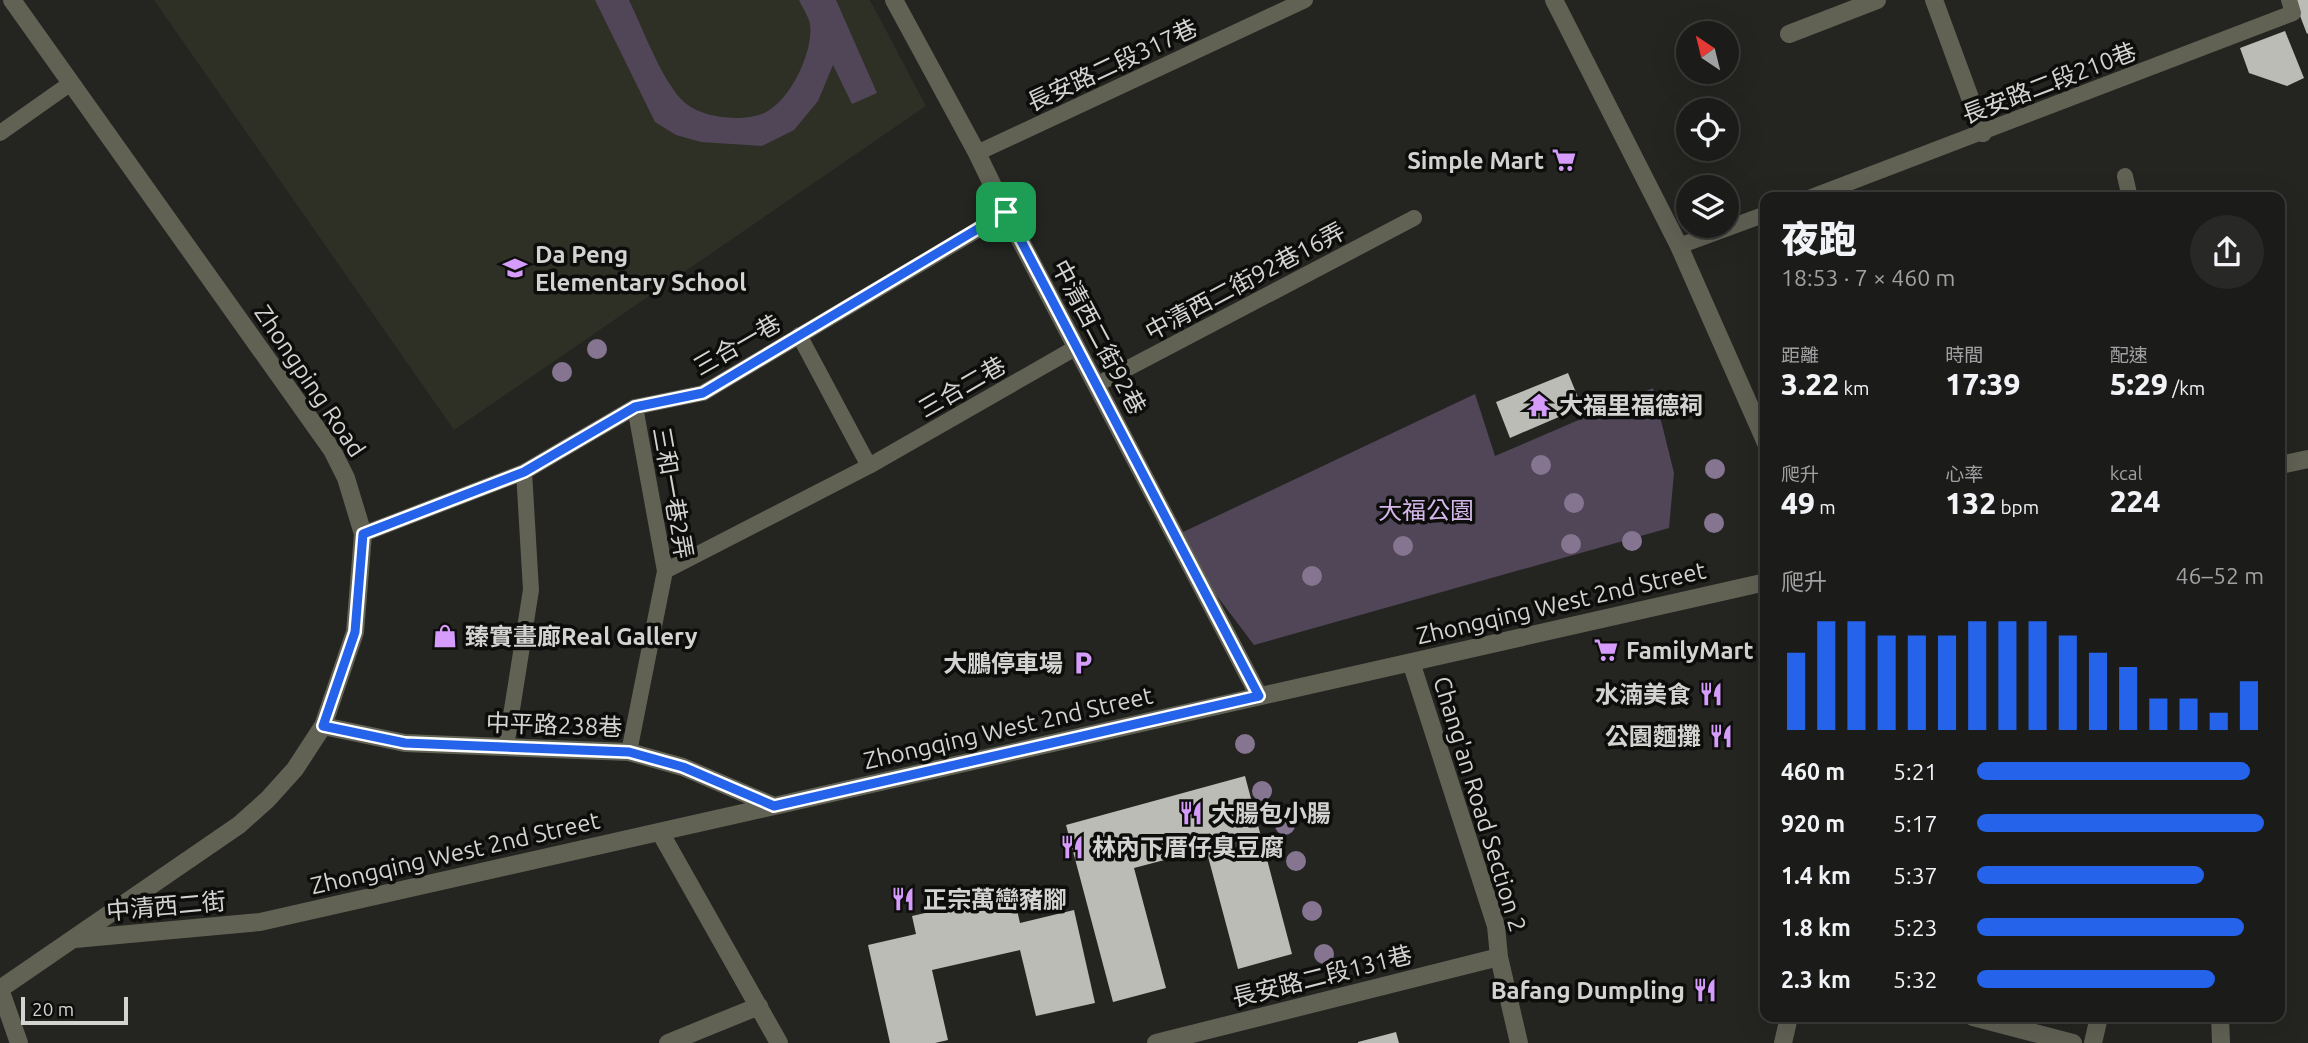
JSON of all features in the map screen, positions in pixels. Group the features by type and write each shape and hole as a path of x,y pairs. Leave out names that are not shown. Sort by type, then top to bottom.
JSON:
{"street":[{"name":"Zhongping Road","path":"0,989 239,825 268,799 295,769 323,726 355,632 363,534 346,478 332,450 12,0"},
{"name":"中清西二街92巷","path":"894,0 977,153 1259,696"},
{"path":"1554,0 1679,246 1760,429"},
{"path":"1789,34 1877,0"},
{"path":"1934,0 1983,133"},
{"path":"2285,464 2307,457"},
{"name":"Zhongqing West 2nd Street","path":"660,832 1760,583"},
{"name":"Chang'an Road Section 2","path":"1411,662 1496,926 1499,957 1519,1043"},
{"name":"中平路238巷","path":"323,726 405,743 629,752 683,767 774,806"},
{"path":"660,832 779,1043"},
{"name":"中清西二街","path":"75,939 260,922 660,832"},
{"name":"長安路二段131巷","path":"1156,1043 1499,957"},
{"path":"0,989 19,1043"},
{"path":"668,1043 759,1006"},
{"path":"1783,1043 1788,1022"},
{"path":"1992,1022 2073,1043"},
{"path":"2093,1043 2098,1022"},
{"path":"2220,1022 2221,1043"}],"lane":[{"name":"長安路二段317巷","path":"977,153 1305,0"},
{"name":"長安路二段210巷","path":"1825,192 2293,13 2289,0"},
{"path":"0,133 71,83"},
{"path":"2125,176 2129,192"},
{"name":"三合一巷","path":"363,534 524,472 635,407 703,393 1006,212"},
{"path":"1679,246 1760,216"},
{"name":"中清西二街92巷16弄","path":"1097,385 1414,218"},
{"path":"799,335 869,466"},
{"name":"三合二巷","path":"665,571 869,466 1077,347"},
{"name":"三和一巷2弄","path":"629,752 665,571 635,407"},
{"path":"506,747 531,590 524,472"}],"shaded area":[{"name":"Da Peng Elementary School","path":"154,0 870,0 926,106 454,430"}],"green space":[{"path":"595,0 629,0 659,65 673,89 688,105 719,117 742,118 762,114 772,108 798,76 810,35 809,21 799,0 836,0 877,93 852,104 833,65 818,101 794,130 762,146 701,142 676,135 655,122"},
{"name":"大福公園","path":"1653,388 1674,473 1669,528 1254,645 1214,592 1181,533 1475,394 1495,456"}],"building":[{"path":"2294,0 2308,0 2307,34"},
{"path":"2285,31 2304,78 2287,86 2249,73 2240,48"},
{"name":"大福里福德祠","path":"1568,373 1582,407 1510,438 1496,402"},
{"path":"1245,776 1292,954 1238,969 1206,849 1134,868 1166,988 1113,1002 1066,825"},
{"path":"1013,893 1020,923 1074,910 1095,1003 1036,1016 1020,950 932,970 948,1040 935,1043 890,1043 868,945 916,934 912,916"},
{"path":"1396,1032 1399,1043 1358,1043 1358,1042"}],"place":[{"name":"Simple Mart","path":"1564,160"},
{"name":"Da Peng Elementary School","path":"515,268"},
{"name":"大福里福德祠","path":"1539,405"},
{"name":"臻實畫廊Real Gallery","path":"445,636"},
{"name":"FamilyMart","path":"1606,650"},
{"name":"大鵬停車場","path":"1083,663"},
{"name":"水湳美食","path":"1711,694"},
{"name":"公園麵攤","path":"1721,736"},
{"name":"大腸包小腸","path":"1191,813"},
{"name":"林內下厝仔臭豆腐","path":"1072,847"},
{"name":"正宗萬巒豬腳","path":"903,899"},
{"name":"Bafang Dumpling","path":"1705,990"}],"route":[{"path":"1006,212 1259,696 774,806 683,767 629,752 405,743 323,726 355,632 363,534 524,472 635,407 703,393 1006,212"}]}
